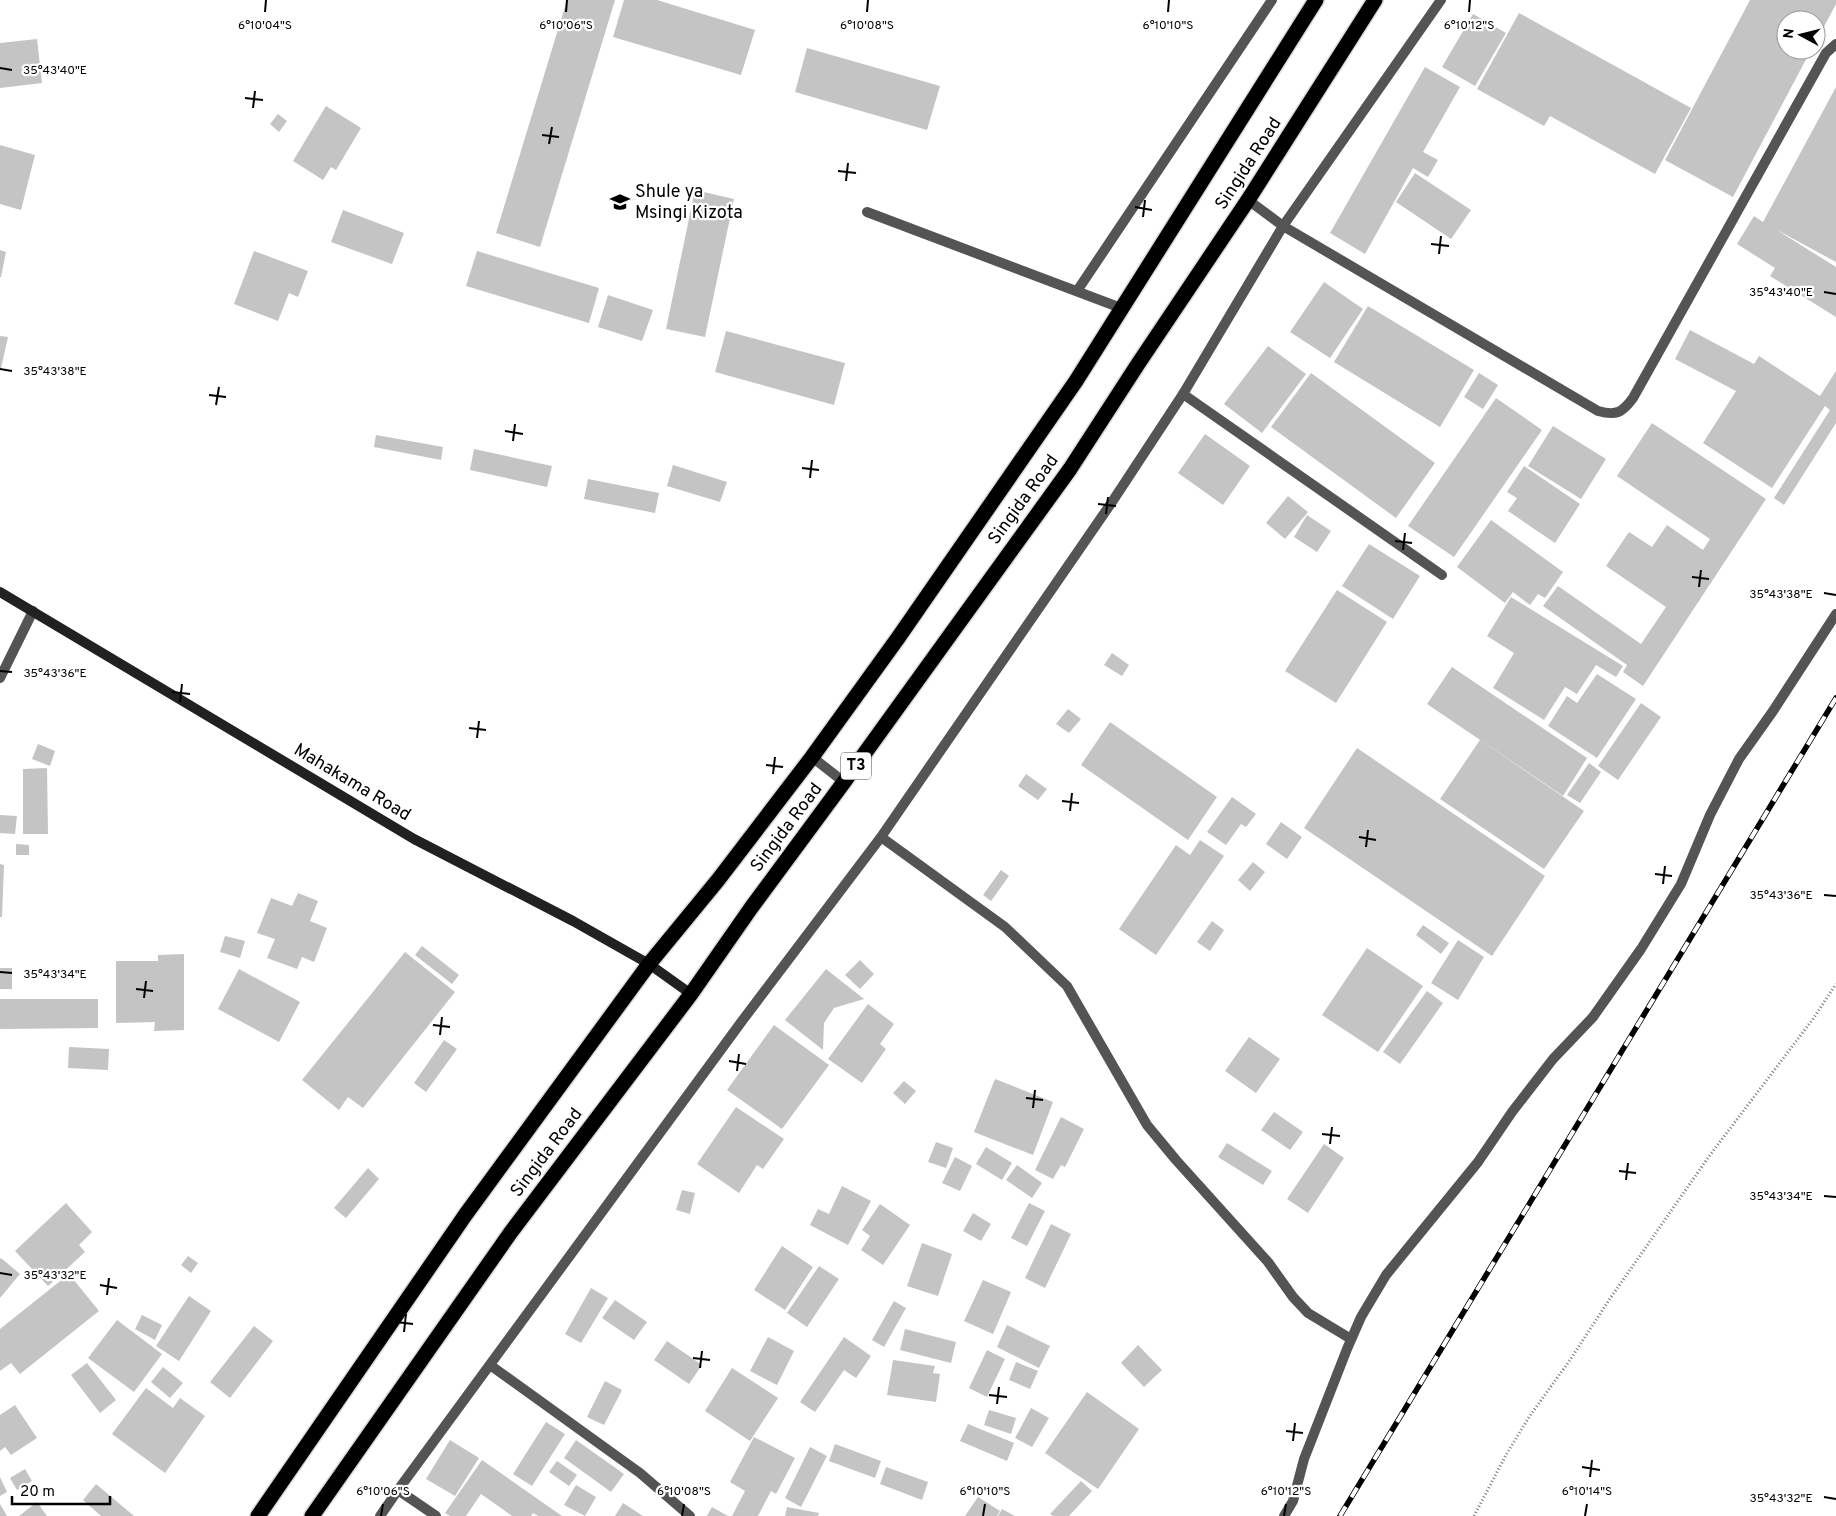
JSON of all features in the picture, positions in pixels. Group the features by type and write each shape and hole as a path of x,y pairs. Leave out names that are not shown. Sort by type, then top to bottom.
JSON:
{"highway":[{"name":"Singida Road","path":"258,1516 466,1214 649,964 718,880 812,757 898,638 1076,381 1316,0"},
{"name":"Singida Road","path":"312,1516 511,1232 691,994 751,908 1070,469 1248,200 1375,0"}],"street":[{"path":"1077,291 1272,0"},
{"path":"380,1516 742,1021 881,837 1112,502 1183,394 1283,226 1441,0"},
{"path":"1248,200 1283,226 1598,411 1610,414 1617,413 1626,408 1633,398 1826,53 1836,44"},
{"path":"867,212 1121,308"},
{"path":"1183,394 1442,575"},
{"name":"Mahakama Road","path":"0,592 414,839 572,921 649,964 691,994"},
{"path":"0,678 33,610"},
{"path":"1284,1516 1293,1501 1304,1459 1351,1339 1361,1317 1386,1274 1478,1162 1512,1112 1553,1059 1594,1018 1642,948 1681,884 1710,815 1739,759 1773,711 1836,614"},
{"path":"812,757 844,782"},
{"path":"881,837 1005,927 1067,986 1147,1125 1268,1262 1292,1297 1308,1313 1351,1339"},
{"path":"490,1365 640,1472 690,1516"},
{"path":"398,1490 436,1516"}],"path":[{"path":"1474,1516 1506,1455 1529,1417 1710,1155 1813,1019 1836,984"}],"building":[{"path":"567,0 615,0 540,247 496,233"},
{"path":"624,0 657,0 755,30 741,75 613,37"},
{"path":"1750,0 1836,0 1836,4 1826,23 1826,10 1776,10 1776,60 1806,60 1733,197 1665,160"},
{"path":"1519,13 1691,108 1655,174 1550,116 1544,126 1477,89"},
{"path":"1473,14 1506,33 1475,86 1442,67"},
{"path":"37,39 42,83 0,88 0,43"},
{"path":"807,48 940,86 927,130 795,92"},
{"path":"1425,67 1460,87 1423,152 1438,160 1428,177 1413,168 1365,254 1330,233"},
{"path":"1836,87 1836,262 1775,229 1836,267 1836,317 1770,276 1775,268 1737,244 1754,216 1763,222"},
{"path":"326,106 361,128 336,170 331,167 323,180 293,161"},
{"path":"278,114 287,121 279,132 270,124"},
{"path":"0,145 35,155 21,210 0,204"},
{"path":"1415,173 1471,210 1451,239 1396,202"},
{"path":"695,190 734,199 705,337 666,329"},
{"path":"343,210 404,233 392,264 331,242"},
{"path":"0,250 6,252 1,277 0,277"},
{"path":"254,251 308,271 298,297 289,293 278,321 234,304"},
{"path":"477,251 599,288 589,323 466,286"},
{"path":"1324,282 1363,309 1330,358 1290,332"},
{"path":"608,295 653,310 642,341 598,327"},
{"path":"1368,306 1474,370 1440,427 1334,362"},
{"path":"1690,330 1754,364 1759,356 1820,396 1836,371 1836,423 1784,505 1774,498 1830,410 1825,406 1772,488 1703,443 1736,391 1675,359"},
{"path":"726,331 845,363 834,405 715,372"},
{"path":"0,336 8,337 1,368 0,368"},
{"path":"1268,346 1306,374 1262,433 1224,404"},
{"path":"1311,373 1435,463 1396,518 1271,427"},
{"path":"1479,373 1498,385 1483,409 1464,397"},
{"path":"1496,398 1542,430 1454,557 1408,526"},
{"path":"1652,423 1766,499 1643,686 1623,672 1627,665 1543,606 1558,586 1641,644 1666,607 1606,566 1629,532 1652,547 1667,525 1703,550 1710,539 1617,476"},
{"path":"1553,426 1606,459 1581,499 1528,466"},
{"path":"1205,434 1250,466 1223,505 1178,473"},
{"path":"376,435 443,447 441,460 374,447"},
{"path":"474,449 552,466 547,487 470,470"},
{"path":"673,465 727,482 720,502 667,486"},
{"path":"1524,466 1580,504 1555,543 1508,511 1517,498 1507,492"},
{"path":"588,479 659,493 655,513 584,499"},
{"path":"1288,496 1308,512 1285,539 1266,523"},
{"path":"1307,515 1331,531 1317,552 1294,537"},
{"path":"1491,520 1563,572 1545,598 1538,594 1530,605 1513,592 1505,603 1457,567"},
{"path":"1369,544 1420,576 1393,619 1342,586"},
{"path":"1337,590 1387,622 1336,703 1285,671"},
{"path":"1511,597 1623,666 1616,677 1596,665 1577,694 1565,687 1544,720 1493,688 1514,653 1487,636"},
{"path":"1112,653 1129,665 1122,676 1104,665"},
{"path":"1452,667 1587,758 1563,796 1427,704"},
{"path":"1597,674 1636,699 1597,758 1548,726 1567,696 1577,703"},
{"path":"1641,703 1661,717 1618,780 1598,766"},
{"path":"1068,709 1081,719 1069,733 1056,724"},
{"path":"1110,722 1217,797 1188,840 1081,765"},
{"path":"1480,740 1584,811 1544,869 1440,799"},
{"path":"38,744 55,751 50,766 32,759"},
{"path":"1357,748 1545,876 1492,956 1304,828"},
{"path":"1589,763 1601,772 1580,803 1567,795"},
{"path":"47,768 48,834 23,834 23,769"},
{"path":"1026,774 1047,789 1038,800 1018,786"},
{"path":"1232,797 1256,814 1246,827 1241,824 1226,845 1207,832"},
{"path":"0,815 17,816 15,834 0,833"},
{"path":"1281,822 1302,837 1287,859 1266,844"},
{"path":"1200,840 1224,856 1156,955 1119,929 1176,845 1190,855"},
{"path":"16,844 29,845 29,855 16,855"},
{"path":"1253,862 1265,872 1250,891 1238,880"},
{"path":"0,864 4,865 2,917 0,917"},
{"path":"1001,870 1009,876 991,901 983,895"},
{"path":"298,893 318,901 310,921 327,928 314,962 302,957 297,969 267,958 275,939 257,933 271,898 292,906"},
{"path":"1212,921 1224,930 1210,951 1197,942"},
{"path":"1423,925 1449,943 1441,954 1416,935"},
{"path":"225,936 245,941 240,958 220,952"},
{"path":"1458,940 1484,957 1458,1000 1431,983"},
{"path":"422,946 459,975 452,984 415,955"},
{"path":"1367,948 1423,986 1378,1052 1322,1015"},
{"path":"405,952 455,992 363,1108 348,1097 339,1110 302,1080"},
{"path":"184,954 184,1030 154,1031 155,1022 116,1023 116,961 158,961 158,955"},
{"path":"860,960 874,974 860,989 845,975"},
{"path":"0,968 12,968 12,989 0,989"},
{"path":"239,969 300,1002 279,1042 218,1009"},
{"path":"826,969 864,999 834,1008 824,1023 823,1050 785,1020"},
{"path":"1427,991 1443,1003 1400,1064 1383,1052"},
{"path":"0,999 98,999 98,1028 0,1029"},
{"path":"868,1004 894,1024 880,1044 886,1049 862,1083 828,1059"},
{"path":"774,1025 829,1065 782,1129 727,1090"},
{"path":"1249,1037 1280,1059 1256,1093 1225,1071"},
{"path":"444,1040 457,1049 426,1092 414,1083"},
{"path":"69,1047 109,1049 108,1070 68,1068"},
{"path":"995,1079 1053,1102 1033,1155 974,1132"},
{"path":"904,1081 916,1091 905,1104 893,1093"},
{"path":"736,1107 784,1139 763,1169 757,1165 739,1193 697,1164"},
{"path":"1274,1112 1303,1132 1290,1150 1261,1130"},
{"path":"1061,1117 1084,1129 1065,1167 1061,1165 1053,1179 1035,1170"},
{"path":"936,1142 953,1148 946,1168 928,1162"},
{"path":"1227,1143 1272,1171 1263,1185 1218,1157"},
{"path":"1324,1144 1344,1158 1308,1213 1287,1199"},
{"path":"986,1147 1012,1163 1002,1180 976,1164"},
{"path":"955,1157 972,1166 960,1191 942,1183"},
{"path":"1017,1165 1042,1183 1032,1198 1006,1180"},
{"path":"368,1168 379,1179 346,1218 334,1208"},
{"path":"842,1186 871,1201 848,1245 810,1225 818,1209 829,1214"},
{"path":"682,1190 695,1193 690,1214 676,1210"},
{"path":"66,1203 92,1232 79,1245 85,1252 48,1286 15,1251"},
{"path":"1029,1203 1045,1211 1027,1246 1011,1238"},
{"path":"880,1204 910,1225 883,1265 861,1250 870,1236 862,1230"},
{"path":"973,1213 991,1224 981,1241 963,1231"},
{"path":"1051,1224 1071,1234 1045,1288 1025,1278"},
{"path":"922,1243 952,1254 938,1296 907,1286"},
{"path":"782,1246 813,1267 785,1310 754,1290"},
{"path":"188,1256 198,1263 191,1273 181,1265"},
{"path":"0,1259 20,1274 0,1298"},
{"path":"819,1266 839,1279 807,1327 787,1313"},
{"path":"69,1274 99,1311 20,1374 11,1363 0,1371 0,1329"},
{"path":"983,1280 1011,1292 993,1334 964,1321"},
{"path":"591,1288 608,1298 581,1343 565,1334"},
{"path":"189,1296 211,1311 179,1361 156,1346"},
{"path":"615,1300 647,1322 634,1340 602,1318"},
{"path":"894,1301 906,1308 884,1347 872,1340"},
{"path":"142,1315 162,1325 155,1340 135,1329"},
{"path":"117,1320 162,1354 134,1392 88,1358"},
{"path":"1007,1325 1050,1346 1039,1368 997,1347"},
{"path":"254,1326 273,1341 230,1398 210,1382"},
{"path":"905,1329 956,1342 951,1363 900,1350"},
{"path":"768,1337 794,1351 777,1385 750,1371"},
{"path":"844,1337 871,1356 856,1378 844,1370 815,1412 800,1402"},
{"path":"667,1341 702,1365 689,1384 654,1360"},
{"path":"1138,1345 1162,1370 1144,1387 1121,1363"},
{"path":"987,1350 1005,1359 987,1397 969,1388"},
{"path":"893,1360 935,1366 933,1373 940,1374 936,1402 887,1395"},
{"path":"1016,1362 1038,1371 1030,1389 1009,1380"},
{"path":"87,1363 116,1400 100,1413 71,1375"},
{"path":"163,1367 183,1383 170,1398 151,1382"},
{"path":"732,1368 778,1398 750,1441 705,1411"},
{"path":"605,1381 622,1390 604,1425 587,1417"},
{"path":"146,1388 173,1408 180,1398 205,1416 165,1473 112,1434"},
{"path":"1087,1392 1139,1429 1098,1489 1045,1453"},
{"path":"15,1405 37,1438 11,1455 5,1447 0,1451 0,1415"},
{"path":"1031,1408 1049,1418 1032,1447 1015,1438"},
{"path":"989,1410 1016,1418 1011,1434 984,1425"},
{"path":"546,1422 565,1434 532,1486 513,1474"},
{"path":"968,1424 1014,1443 1007,1461 960,1441"},
{"path":"754,1437 795,1458 776,1494 771,1491 758,1516 732,1516 745,1491 730,1482"},
{"path":"450,1440 479,1458 455,1496 426,1479"},
{"path":"576,1440 624,1474 611,1492 564,1458"},
{"path":"835,1444 881,1461 875,1478 829,1461"},
{"path":"810,1447 827,1456 801,1507 785,1498"},
{"path":"482,1460 562,1516 538,1516 533,1513 531,1516 512,1516 481,1494 466,1516 450,1516 445,1513"},
{"path":"557,1461 577,1475 569,1486 549,1472"},
{"path":"886,1467 928,1482 922,1500 880,1484"},
{"path":"25,1469 32,1481 17,1490 10,1478"},
{"path":"0,1477 7,1492 0,1496"},
{"path":"1081,1481 1092,1491 1069,1516 1053,1516 1050,1514"},
{"path":"96,1484 134,1516 101,1516 83,1500"},
{"path":"576,1485 596,1497 585,1516 564,1505"},
{"path":"978,1497 1000,1511 997,1516 965,1516"},
{"path":"37,1502 47,1516 19,1516"},
{"path":"623,1503 643,1516 615,1516"},
{"path":"0,1504 7,1516 0,1516"},
{"path":"712,1507 728,1516 707,1516"},
{"path":"787,1507 819,1513 818,1516 785,1516"},
{"path":"1002,1509 1015,1516 998,1516"}],"railway":[{"path":"1340,1516 1836,698"}],"place":[{"name":"Shule ya Msingi Kizota","path":"620,202"}]}
